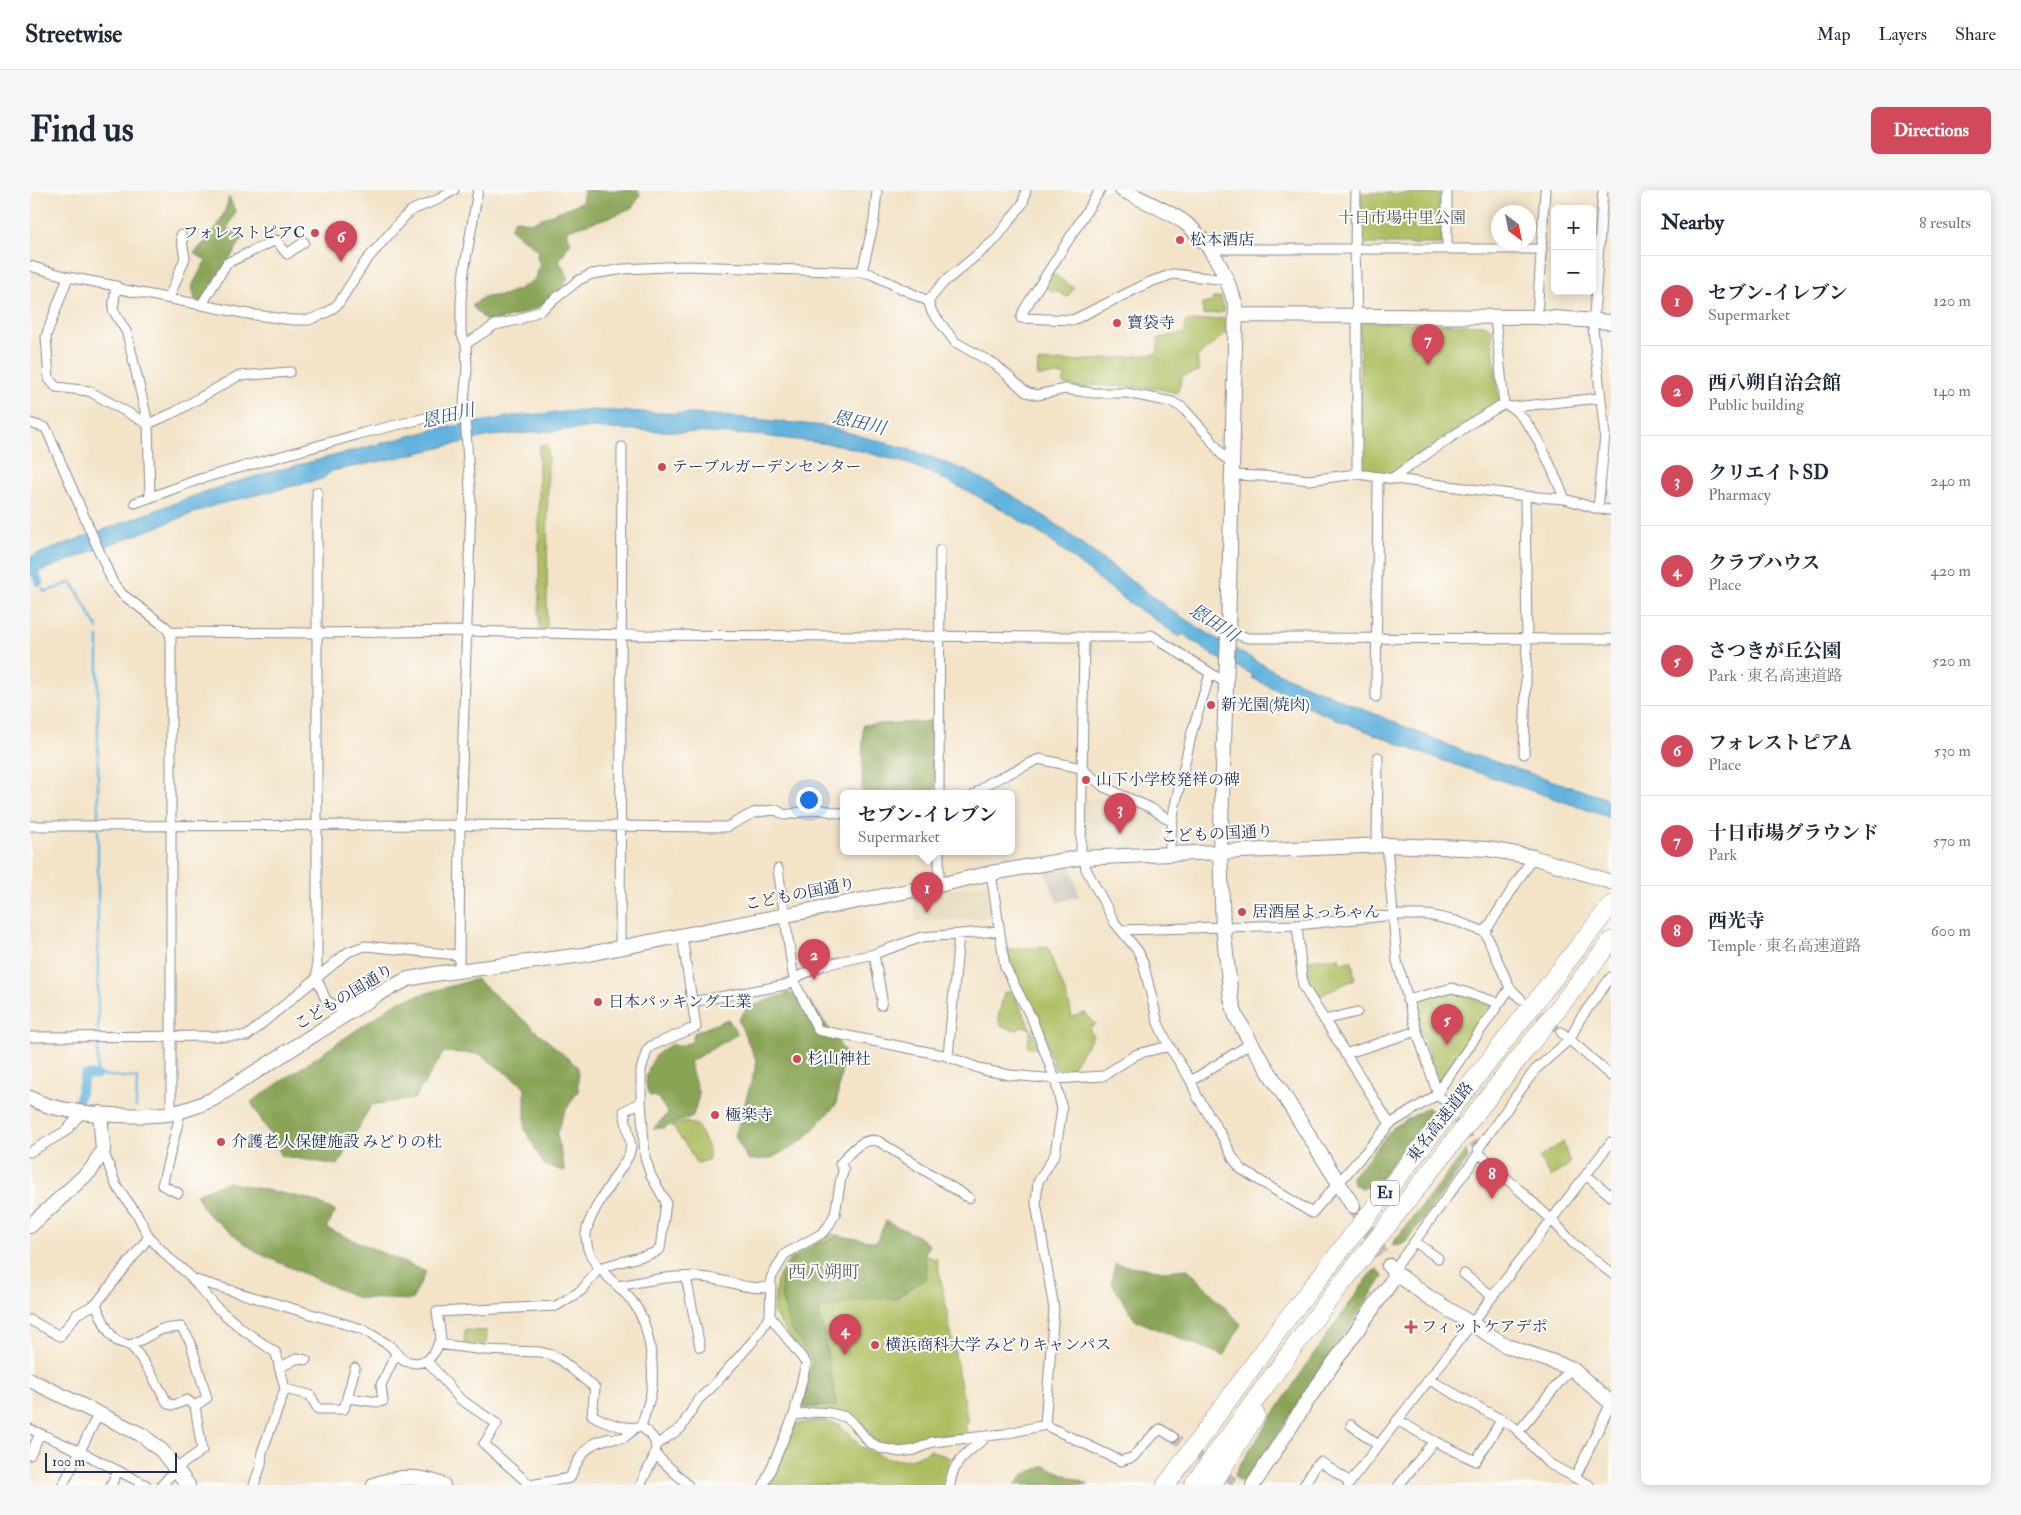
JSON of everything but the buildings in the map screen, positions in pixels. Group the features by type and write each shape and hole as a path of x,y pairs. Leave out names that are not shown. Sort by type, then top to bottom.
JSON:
{"highway":[{"name":"東名高速道路","path":"1166,1485 1283,1324 1611,905"},
{"name":"東名高速道路","path":"1193,1485 1321,1310 1611,941"},
{"path":"1212,1485 1321,1310"}],"street":[{"path":"30,266 68,277 116,286 120,289 248,314 292,320 309,320 328,312 342,300 353,278 402,218 412,210 439,199 454,190"},
{"path":"459,972 460,825 471,505 464,411 467,369 466,344 461,333 462,291 478,190"},
{"path":"862,272 874,221 877,190"},
{"path":"928,301 943,283 995,240 1023,203 1026,190"},
{"path":"1100,190 1021,318 1073,320 1150,282 1173,274 1228,280"},
{"path":"1356,190 1357,474"},
{"path":"1447,190 1447,248"},
{"path":"1537,317 1545,190"},
{"path":"1598,509 1608,435 1600,398 1594,321 1607,206 1604,190"},
{"path":"1126,191 1183,222 1210,249 1228,280 1237,315 1220,852 1230,998 1236,1016 1251,1043 1353,1206"},
{"path":"169,298 185,258 181,235"},
{"path":"202,304 227,263 276,240 287,254 304,242"},
{"path":"1210,249 1542,249"},
{"path":"466,344 496,325 518,320 541,310 579,280 592,274 624,269 686,266 862,272 871,274 928,301 932,312 955,342 996,365 1026,392 1037,395 1065,389 1094,393 1126,393 1172,402 1182,408 1209,437 1233,469 1309,480 1357,474 1525,496 1565,499 1598,509 1611,510"},
{"path":"68,277 46,336 49,379 56,387 89,391 148,424"},
{"path":"116,286 113,310 128,333 148,424 150,496"},
{"path":"1237,315 1537,317 1611,322"},
{"path":"1496,317 1504,404"},
{"path":"148,424 175,412 238,376 290,372"},
{"path":"1391,479 1476,420 1504,404 1514,407 1600,398"},
{"path":"1514,407 1539,441 1565,499"},
{"path":"135,503 200,479 363,433 464,411"},
{"path":"30,422 46,428 115,588 170,632 171,1107 179,1118 162,1186 178,1193"},
{"path":"620,948 622,447"},
{"path":"1376,697 1378,477"},
{"path":"317,492 318,979 326,1000 340,1009 363,995 378,994"},
{"path":"1524,754 1526,639 1525,496"},
{"path":"939,790 940,550"},
{"path":"1228,630 1248,638 1611,639"},
{"path":"170,632 466,631 940,637 1146,637 1151,635 1210,674 1226,680"},
{"path":"1084,637 1081,852 1086,869 1115,923 1138,951 1143,962 1158,1023 1169,1046 1191,1081 1197,1096 1241,1169 1312,1213 1390,1124 1435,1096 1440,1096"},
{"path":"1169,854 1171,821 1192,732 1210,674"},
{"path":"1378,757 1382,845 1394,915 1397,961 1407,1000 1440,1096"},
{"path":"980,790 989,783 1036,760 1081,768 1104,787 1150,808 1171,821"},
{"path":"30,826 460,825 726,827 753,813 776,810 785,816 818,809 840,813"},
{"name":"こどもの国通り","path":"30,1098 58,1108 82,1112 150,1114 193,1108 213,1098 378,994 408,979 539,962 620,948 991,873 1084,858 1382,845 1488,849 1533,857 1611,882"},
{"path":"939,855 939,885"},
{"path":"1485,932 1533,857"},
{"path":"778,869 794,981 818,1030 948,1056 984,1070 1010,1075 1056,1079 1103,1076 1137,1054 1169,1046"},
{"path":"991,873 1005,967 1032,1019 1056,1079 1062,1109 1055,1154 1038,1182 1036,1203 1054,1309 1045,1425"},
{"path":"1122,930 1297,925 1394,915 1437,916 1485,932 1510,988 1521,999"},
{"path":"1297,925 1303,986 1390,1124"},
{"path":"692,1002 785,985 794,981 799,976 824,966 874,954 922,937 999,931"},
{"path":"948,1056 959,935"},
{"path":"192,1279 362,1329 389,1345 408,1362 416,1363 427,1361 436,1350 441,1338 437,1312 556,1306 582,1290 600,1268 654,1253 660,1249 666,1202 651,1176 645,1157 641,1070 647,1050 651,1046 696,1027 682,936"},
{"path":"30,1037 247,1036 318,979 348,952 365,946 458,955"},
{"path":"874,954 882,999 881,1005"},
{"path":"1391,1268 1415,1242 1479,1153 1478,1149 1535,1070 1570,1039 1580,1020 1611,977"},
{"path":"1407,1000 1452,988 1499,1003"},
{"path":"1440,1096 1510,988"},
{"path":"1324,1020 1357,1012"},
{"path":"1345,1054 1417,1031"},
{"path":"1561,1032 1611,1076"},
{"path":"1191,1081 1251,1043"},
{"path":"570,1478 579,1457 585,1450 597,1442 608,1438 619,1440 638,1427 652,1386 650,1349 644,1322 634,1305 600,1268 589,1251 586,1236 587,1228 601,1201 630,1155 631,1146 624,1111 641,1102"},
{"path":"30,1152 66,1131 82,1112"},
{"path":"100,1113 103,1150 116,1185 138,1216 149,1236 192,1279 215,1306 276,1353 285,1390 262,1452 261,1465 254,1485"},
{"path":"641,1485 656,1449 681,1428 698,1400 753,1341 770,1316 771,1278 785,1254 821,1234 828,1227 836,1214 840,1197 841,1178 844,1170 840,1164 854,1148 872,1139 878,1141 969,1198"},
{"path":"1304,1485 1316,1465 1321,1462 1349,1484 1611,1142"},
{"path":"30,1226 91,1170 103,1150"},
{"path":"1479,1153 1552,1220 1573,1243 1611,1274"},
{"path":"1586,1175 1611,1196"},
{"path":"30,1320 60,1336 77,1314 96,1304 149,1236"},
{"path":"1415,1242 1438,1258"},
{"path":"1391,1268 1470,1324 1507,1346 1571,1368 1611,1403 1576,1478"},
{"path":"1252,1485 1313,1392 1394,1278 1391,1268"},
{"path":"1464,1274 1492,1296"},
{"path":"618,1286 666,1277 686,1277 715,1279 746,1288 771,1287"},
{"path":"686,1277 700,1347"},
{"path":"96,1304 102,1320 113,1337 117,1341 131,1346 168,1404 174,1405 187,1400 195,1406 202,1450 177,1468 162,1485"},
{"path":"764,1485 794,1415 806,1363 770,1316"},
{"path":"131,1346 162,1329 181,1327 190,1341 207,1398 195,1406"},
{"path":"438,1344 484,1350 540,1352 552,1355 595,1388 592,1415 606,1422 638,1427 653,1438 656,1449 688,1485"},
{"path":"346,1398 383,1401 381,1385 395,1356 398,1354"},
{"path":"279,1368 298,1358 306,1360"},
{"path":"427,1361 460,1399 498,1424 484,1444 530,1484 570,1478"},
{"path":"285,1390 310,1395 318,1409 344,1409 355,1368"},
{"path":"1519,1431 1571,1368"},
{"path":"1428,1379 1502,1419 1519,1431 1548,1463 1590,1485"},
{"path":"30,1380 142,1435 162,1451 177,1468 188,1485"},
{"path":"62,1485 98,1412"},
{"path":"794,1415 823,1412 846,1417 869,1442 880,1448 900,1452 915,1450 932,1442 989,1436 1045,1425 1121,1461 1133,1457 1160,1429 1173,1437"},
{"path":"1398,1420 1434,1441 1476,1461 1502,1419"},
{"path":"1351,1425 1378,1445"},
{"path":"30,1429 146,1485"},
{"path":"30,1455 40,1434"},
{"path":"950,1485 951,1474 958,1460 989,1436"},
{"path":"1399,1485 1434,1441"},
{"path":"111,1485 118,1471"},
{"path":"570,1478 577,1485"},
{"path":"374,1485 388,1479 434,1481 443,1485"}],"shaded area":[{"path":"1121,799 1149,811 1165,822 1162,843 1158,847 1086,851 1083,848 1084,800"},
{"path":"1070,864 1079,896 1057,903 1045,870"},
{"path":"987,883 992,917 940,919 917,923 913,898"}],"green space":[{"path":"584,190 638,190 640,195 633,207 616,215 568,230 571,242 559,261 568,276 563,286 555,295 545,303 521,314 509,318 486,321 472,306 483,297 503,295 519,289 534,280 540,266 537,257 538,251 510,228 515,219 530,223 582,202"},
{"name":"十日市場中里公園","path":"1361,193 1443,194 1442,244 1361,244"},
{"path":"229,197 236,212 227,228 243,238 201,302 195,300 192,286 206,260 194,253 216,228 224,214"},
{"path":"1052,273 1074,288 1067,297 1055,290 1053,292 1044,286"},
{"path":"1221,297 1224,312 1203,315 1202,304 1212,302 1213,298"},
{"path":"1225,318 1226,333 1197,357 1199,371 1183,376 1177,393 1154,388 1089,385 1086,389 1063,384 1065,375 1037,376 1038,362 1095,360 1157,354 1159,338 1185,333 1185,322"},
{"path":"1364,322 1487,325 1491,329 1499,402 1389,474 1363,470 1360,467 1360,324"},
{"path":"539,445 548,445 547,629 539,629"},
{"path":"935,721 935,790 862,790 863,725"},
{"path":"1048,947 1068,999 1072,1017 1085,1013 1096,1024 1089,1028 1093,1036 1067,1075 1058,1076 1033,1011 1011,974 1006,949"},
{"path":"1339,957 1340,962 1352,961 1355,979 1316,998 1307,977 1306,960"},
{"path":"476,979 578,1067 578,1091 564,1113 557,1135 565,1171 544,1165 525,1129 525,1087 480,1054 444,1052 414,1099 371,1105 338,1165 282,1156 251,1102 399,1001"},
{"path":"1451,990 1495,1006 1440,1085 1410,1001"},
{"path":"1004,992 1011,992 1016,998 1040,1049 1027,1046 1031,1030 1024,1026 1017,1030 1002,1027 998,1019"},
{"path":"788,993 810,1001 847,1055 843,1061 836,1105 802,1141 770,1159 748,1160 735,1136 757,1062 738,1020 747,1008"},
{"path":"728,1019 738,1034 689,1062 699,1095 693,1116 663,1128 653,1129 668,1113 657,1097 650,1096 646,1087 648,1071 655,1057 671,1044 679,1046 692,1042 694,1033"},
{"path":"1428,1107 1431,1112 1374,1187 1362,1188 1353,1184 1352,1177 1394,1127"},
{"path":"685,1122 697,1125 709,1150 709,1159 696,1164 690,1151 672,1126"},
{"path":"1563,1142 1570,1164 1551,1177 1539,1158"},
{"path":"1466,1150 1468,1159 1407,1241 1401,1245 1393,1246 1392,1244"},
{"path":"228,1182 309,1199 336,1211 326,1228 426,1272 412,1300 358,1298 256,1252 206,1213 196,1194"},
{"path":"886,1221 916,1235 929,1245 925,1254 926,1278 895,1299 869,1298 819,1310 837,1406 802,1406 813,1361 790,1328 782,1299 781,1279 791,1261 816,1245 840,1236 876,1242"},
{"name":"横浜商科大学 みどりキャンパス","path":"832,1234 937,1259 968,1423 965,1423 967,1432 965,1434 929,1436 918,1444 904,1448 891,1447 870,1438 857,1421 819,1408 803,1409 797,1403 805,1360 773,1312 777,1280 791,1256"},
{"path":"1115,1264 1165,1271 1188,1269 1241,1324 1224,1356 1135,1320 1111,1282"},
{"path":"1378,1269 1383,1277 1247,1480 1242,1482 1234,1477 1237,1469 1316,1351 1366,1280"},
{"path":"465,1330 487,1331 486,1345 464,1343"},
{"path":"821,1420 840,1425 840,1428 848,1431 861,1448 863,1447 888,1458 904,1460 930,1450 950,1458 945,1485 770,1485 795,1424"},
{"path":"1045,1466 1089,1485 1015,1485 1024,1474"}],"water":[{"path":"590,410 715,415 824,426 915,451 967,471 1013,496 1053,522 1169,609 1220,641 1280,674 1465,752 1611,800 1611,818 1421,753 1309,708 1300,701 1252,678 1252,674 1214,656 1183,634 1180,637 1124,599 1047,538 1000,508 944,479 909,464 839,445 754,435 588,428 490,436 332,471 322,479 215,505 30,575 30,557 210,490 264,474 433,430 513,416"}],"waterway":[{"path":"32,565 39,582"},
{"path":"43,589 45,592 72,582 98,629"},
{"path":"98,637 98,823"},
{"path":"98,829 98,1033"},
{"path":"98,1041 97,1075 137,1078 136,1107"},
{"path":"79,1098 85,1075 97,1075"}],"tunnel":[{"path":"1529,1006 1561,1032"},
{"path":"1449,1109 1478,1149"},
{"path":"1353,1206 1389,1266"},
{"path":"1173,1437 1239,1485"}],"place":[{"name":"フォレストピアC","path":"315,233"},
{"name":"松本酒店","path":"1180,240"},
{"name":"フォレストピアA","path":"341,262"},
{"name":"寶袋寺","path":"1117,323"},
{"name":"十日市場グラウンド","path":"1428,365"},
{"name":"テーブルガーデンセンター","path":"662,467"},
{"name":"新光園(焼肉)","path":"1211,705"},
{"name":"山下小学校発祥の碑","path":"1086,780"},
{"name":"クリエイトSD","path":"1120,834"},
{"name":"居酒屋よっちゃん","path":"1242,912"},
{"name":"セブン-イレブン","path":"927,913"},
{"name":"西八朔自治会館","path":"814,980"},
{"name":"日本パッキング工業","path":"598,1002"},
{"name":"さつきが丘公園","path":"1447,1045"},
{"name":"杉山神社","path":"797,1059"},
{"name":"極楽寺","path":"715,1115"},
{"name":"介護老人保健施設 みどりの杜","path":"221,1142"},
{"name":"西光寺","path":"1492,1199"},
{"name":"フィットケアデポ","path":"1411,1327"},
{"name":"横浜商科大学 みどりキャンパス","path":"875,1345"},
{"name":"クラブハウス","path":"845,1355"}],"district":[{"name":"西八朔町","path":"824,1272"}],"water label":[{"name":"恩田川","path":"448,416"},
{"name":"恩田川","path":"859,423"},
{"name":"恩田川","path":"1214,623"}]}
